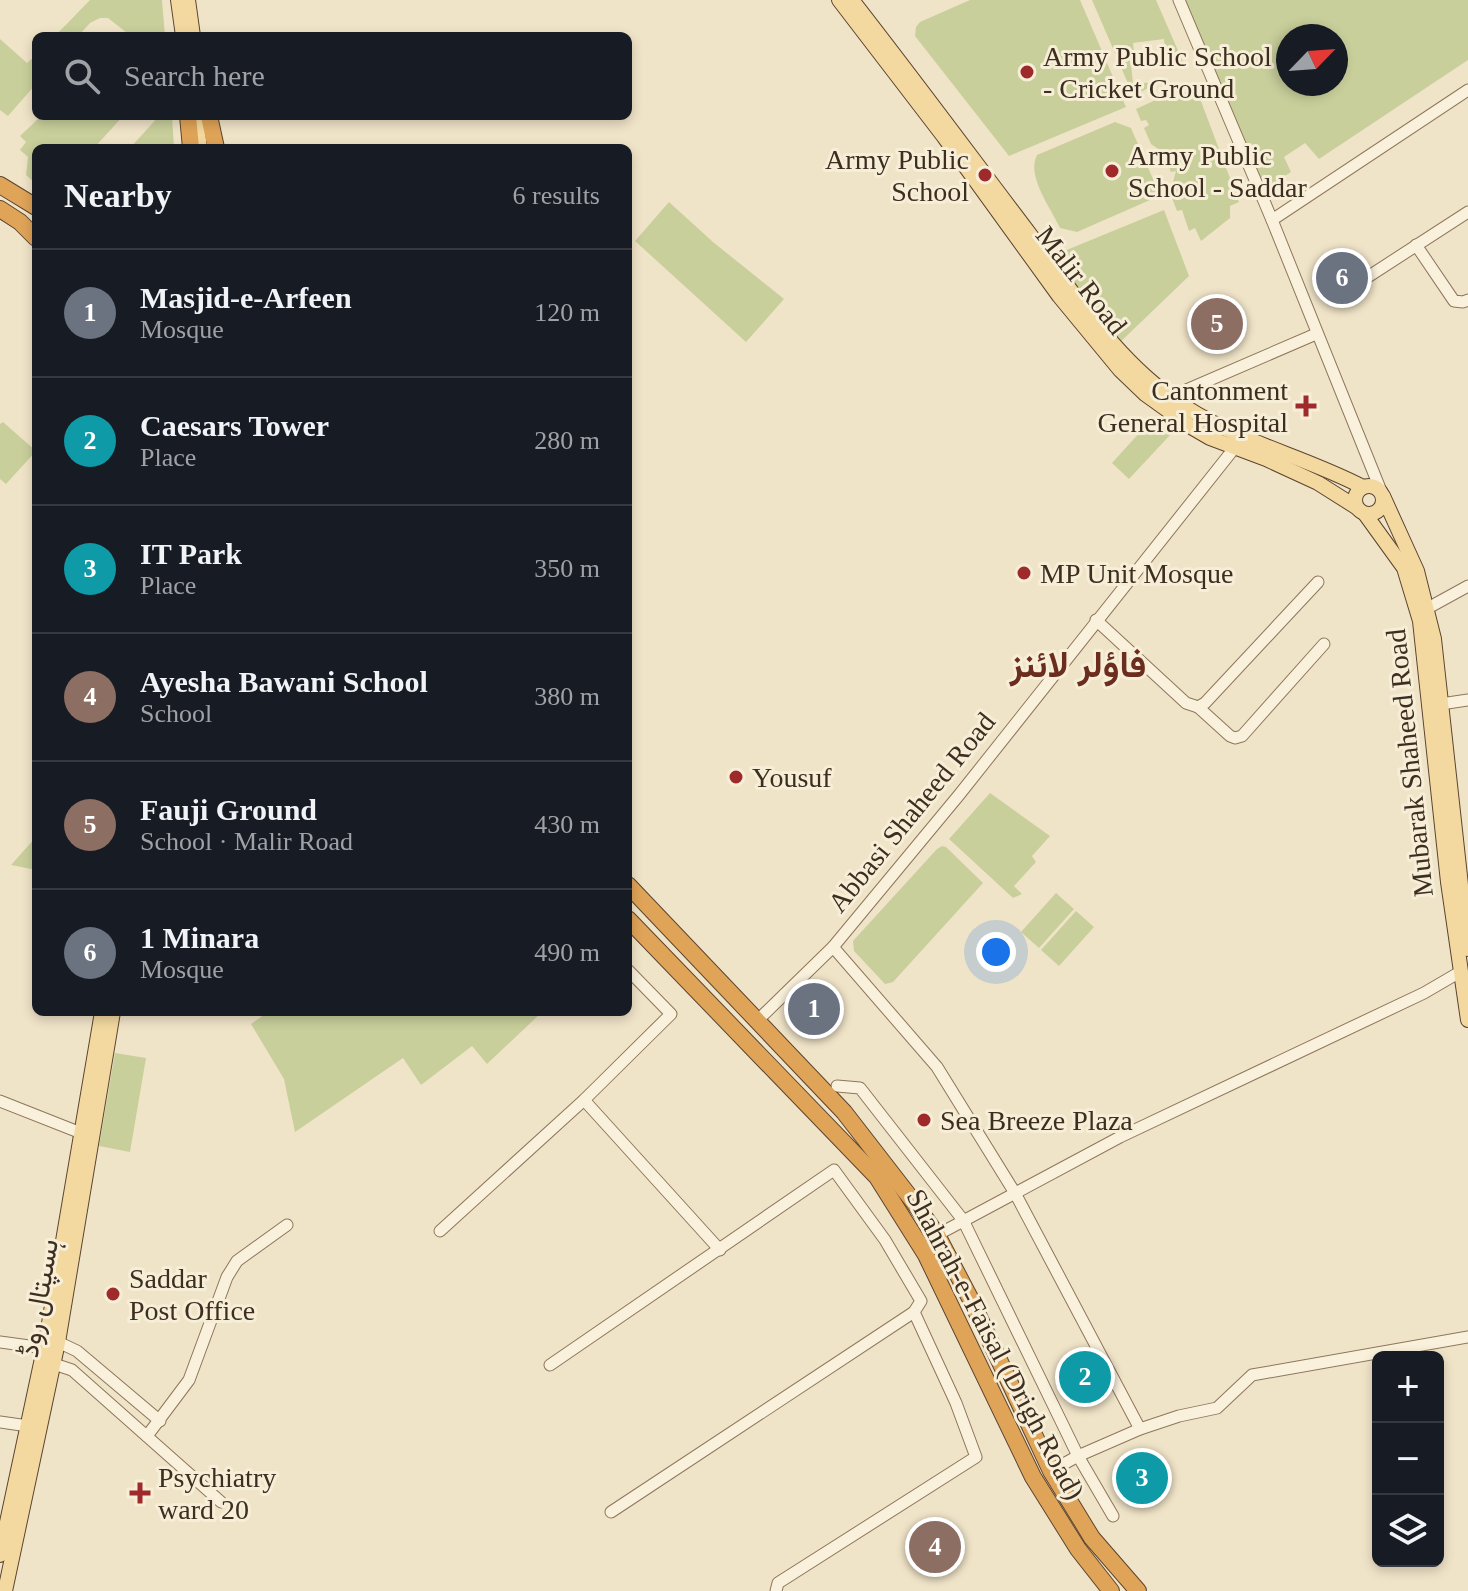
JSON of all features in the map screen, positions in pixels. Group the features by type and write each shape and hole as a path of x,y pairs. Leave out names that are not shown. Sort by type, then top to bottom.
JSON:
{"highway":[{"path":"192,144 199,120"},
{"path":"201,120 214,144"},
{"path":"0,185 32,205"},
{"path":"0,209 32,234"},
{"name":"Shahrah-e-Faisal (Drigh Road)","path":"632,889 844,1112 937,1235 1051,1471 1092,1538 1138,1591"},
{"name":"Shahrah-e-Faisal (Drigh Road)","path":"632,923 877,1177 926,1255 1033,1477 1078,1549 1111,1591"}],"main road":[{"path":"178,0 182,32"},
{"path":"188,0 192,32"},
{"name":"Malir Road","path":"839,0 944,137 1059,296 1120,370 1145,394 1191,427 1324,468 1364,486"},
{"name":"Malir Road","path":"852,0 1100,327 1137,368 1170,397 1239,443 1318,483 1361,510"},
{"path":"200,120 200,144"},
{"path":"201,120 207,144"},
{"path":"1364,486 1374,486 1382,493 1381,509 1374,514 1361,510 1356,493 1364,486"},
{"name":"Mubarak Shaheed Road","path":"1382,493 1407,544 1428,608 1462,850 1468,949"},
{"name":"Mubarak Shaheed Road","path":"1361,510 1404,568 1420,621 1468,1020"},
{"name":"ہسپتال روڈ","path":"5,1591 54,1364 51,1345 101,1016"},
{"name":"ہسپتال روڈ","path":"0,1555 28,1426 51,1345 112,1016"}],"street":[{"name":"Mubarak Shaheed Road","path":"1179,0 1382,493"},
{"path":"1272,220 1468,90"},
{"path":"1343,293 1468,212"},
{"path":"1416,245 1454,301 1468,300"},
{"path":"1170,397 1316,334"},
{"name":"Abbasi Shaheed Road","path":"757,1021 833,947 959,795 1239,443"},
{"path":"1364,486 1370,459"},
{"path":"1198,707 1318,582"},
{"path":"1428,608 1468,586"},
{"path":"1096,620 1186,703 1198,707 1230,736 1242,736 1324,644"},
{"path":"1441,704 1468,700"},
{"path":"833,947 937,1067 1015,1193 1140,1429"},
{"path":"937,1235 1120,1137 1424,993 1460,972"},
{"path":"440,1231 584,1100 671,1014 632,974"},
{"path":"837,1086 860,1088 963,1220 1078,1456 1113,1516"},
{"path":"584,1100 720,1250"},
{"path":"0,1101 81,1133"},
{"path":"550,1365 834,1170 885,1240 921,1301 914,1312 611,1512"},
{"path":"147,1436 195,1369 227,1277 237,1261 287,1225"},
{"path":"776,1591 778,1583 976,1457 956,1403 914,1312"},
{"path":"1051,1471 1140,1429 1217,1408 1252,1375 1468,1337"},
{"path":"0,1342 51,1345 77,1351 160,1421"},
{"path":"54,1364 72,1370 221,1502"},
{"path":"0,1422 28,1426"}],"green space":[{"path":"90,0 162,0 165,32 126,32 108,18 100,18 82,32 59,32"},
{"name":"Army Public School - Cricket Ground","path":"970,0 1080,0 1126,107 1009,156 915,36 920,22"},
{"path":"1092,0 1156,0 1183,62 1175,59 1174,50 1165,50 1164,39 1133,43 1134,53 1130,54 1133,84 1155,82 1156,85 1133,95"},
{"path":"1183,0 1468,0 1468,60 1319,159 1305,143 1284,157 1291,172 1260,192"},
{"path":"0,39 27,63 32,59 32,89 8,116 0,110"},
{"path":"1196,88 1239,202 1230,206 1230,218 1201,241 1195,228 1189,231 1182,210 1177,211 1170,193 1176,171 1171,172 1166,160 1170,157 1151,144 1144,128 1149,125 1146,120 1141,121 1136,109 1162,97 1164,101"},
{"path":"37,120 119,120 98,144 32,144 32,180 26,175 28,157 20,150 26,142 20,136"},
{"path":"155,120 172,120 174,144 134,144"},
{"path":"1115,122 1131,128 1156,192 1150,200 1077,232 1060,228 1037,182 1034,163 1037,155"},
{"path":"669,202 784,299 746,342 635,241"},
{"path":"1164,210 1189,276 1115,347 1052,256"},
{"path":"1152,419 1171,434 1129,479 1112,463"},
{"path":"3,422 32,447 32,455 6,484 0,479 0,424"},
{"path":"990,793 1050,836 1032,856 1036,862 1014,886 1022,894 1013,898 949,839"},
{"path":"32,841 32,869 11,865"},
{"path":"942,846 983,883 893,982 885,984 854,951 853,941"},
{"path":"1056,893 1074,909 1039,948 1021,932"},
{"path":"1076,911 1094,927 1059,966 1041,950"},
{"path":"262,1016 538,1016 487,1064 472,1046 421,1085 403,1058 295,1132 284,1079 251,1024"},
{"path":"115,1053 146,1058 130,1152 99,1146"}],"place":[{"name":"Army Public School - Cricket Ground","path":"1027,72"},
{"name":"Army Public School - Saddar","path":"1112,171"},
{"name":"Army Public School","path":"985,175"},
{"name":"1 Minara","path":"1342,278"},
{"name":"Fauji Ground","path":"1217,324"},
{"name":"Cantonment General Hospital","path":"1306,406"},
{"name":"MP Unit Mosque","path":"1024,573"},
{"name":"Yousuf","path":"736,777"},
{"name":"Masjid-e-Arfeen","path":"814,1009"},
{"name":"Sea Breeze Plaza","path":"924,1120"},
{"name":"Saddar Post Office","path":"113,1294"},
{"name":"Caesars Tower","path":"1085,1377"},
{"name":"IT Park","path":"1142,1478"},
{"name":"Psychiatry ward 20","path":"140,1493"},
{"name":"Ayesha Bawani School","path":"935,1547"}],"district":[{"name":"فاؤلر لائنز","path":"1078,664"}]}
